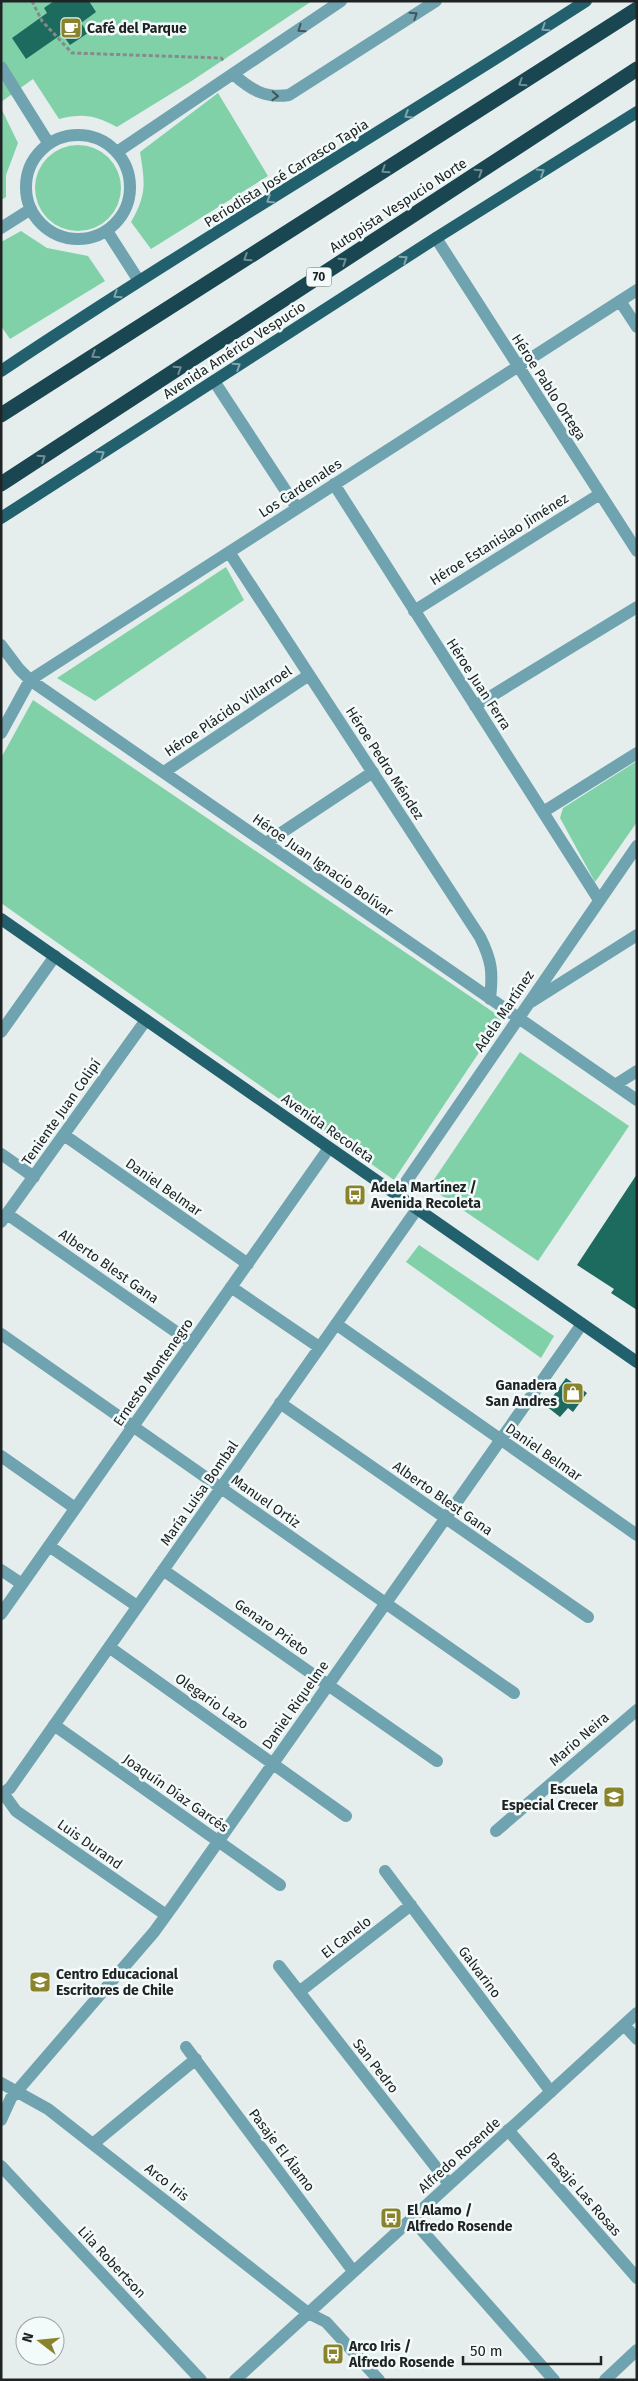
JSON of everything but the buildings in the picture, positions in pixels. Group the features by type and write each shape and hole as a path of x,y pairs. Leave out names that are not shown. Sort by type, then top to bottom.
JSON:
{"highway":[{"path":"1,415 637,10"},
{"name":"Autopista Vespucio Norte","path":"1,484 637,69"}],"main road":[{"name":"Periodista José Carrasco Tapia","path":"1,371 139,281 429,102 586,1"},
{"name":"Avenida Américo Vespucio","path":"1,518 436,238 637,112"},
{"name":"Avenida Recoleta","path":"1,919 637,1362"}],"street":[{"path":"117,152 341,1"},
{"path":"233,74 249,88 264,95 278,97 289,95 436,1"},
{"path":"1,67 49,144"},
{"path":"77,135 99,140 117,152 127,168 130,185 128,203 120,219 107,231 90,238 72,239 55,234 41,224 31,209 27,195 27,180 31,166 38,154 49,144 62,137 77,135"},
{"path":"1,228 31,209"},
{"path":"107,231 139,281"},
{"name":"Héroe Pablo Ortega","path":"436,238 637,551"},
{"name":"Los Cardenales","path":"1,732 30,680 637,290"},
{"path":"620,301 637,328"},
{"path":"214,381 297,508"},
{"name":"Héroe Juan Ferra","path":"334,484 599,900"},
{"name":"Héroe Estanislao Jiménez","path":"414,610 600,494"},
{"name":"Héroe Pedro Méndez","path":"229,552 480,937 489,954 493,971 490,999"},
{"path":"475,706 637,607"},
{"name":"Héroe Juan Ignacio Bolívar","path":"1,645 30,680 637,1100"},
{"name":"Héroe Plácido Villarroel","path":"164,772 309,675"},
{"path":"543,812 637,753"},
{"path":"266,843 373,772"},
{"name":"Adela Martínez","path":"397,1195 637,846"},
{"path":"526,1005 637,935"},
{"path":"1,1032 55,956"},
{"name":"Teniente Juan Colipí","path":"4,1218 146,1020"},
{"path":"615,1085 637,1071"},
{"name":"Daniel Belmar","path":"64,1135 248,1264"},
{"name":"Ernesto Montenegro","path":"1,1614 330,1148"},
{"path":"1,1154 34,1177"},
{"name":"María Luisa Bombal","path":"2,1793 10,1788 417,1209"},
{"name":"Alberto Blest Gana","path":"4,1218 192,1342"},
{"path":"232,1287 319,1348"},
{"name":"Daniel Belmar","path":"336,1324 637,1535"},
{"name":"Daniel Riquelme","path":"18,2091 166,1915 582,1324"},
{"name":"Manuel Ortiz","path":"1,1334 514,1693"},
{"name":"Alberto Blest Gana","path":"280,1403 588,1617"},
{"path":"1,1456 75,1508"},
{"path":"49,1546 138,1606"},
{"path":"1,1570 22,1584"},
{"name":"Genaro Prieto","path":"163,1570 437,1761"},
{"name":"Olegario Lazo","path":"109,1647 273,1762 346,1816"},
{"name":"Mario Neira","path":"496,1831 637,1710"},
{"name":"Joaquín Díaz Garcés","path":"54,1725 280,1885"},
{"name":"Luis Durand","path":"2,1793 16,1811 166,1915"},
{"name":"Galvarino","path":"385,1871 551,2092"},
{"name":"El Canelo","path":"299,1992 411,1905"},
{"name":"San Pedro","path":"279,1966 449,2184"},
{"name":"Alfredo Rosende","path":"235,2380 637,2013"},
{"path":"624,2025 637,2039"},
{"name":"Pasaje El Álamo","path":"186,2047 353,2271"},
{"path":"94,2144 196,2059"},
{"name":"Arco Iris","path":"1,2083 48,2108 308,2313 326,2322 380,2380"},
{"path":"1,2120 11,2098 18,2091"},
{"name":"Pasaje Las Rosas","path":"508,2130 637,2278"},
{"name":"Lila Robertson","path":"1,2166 201,2380"},
{"path":"411,2218 554,2380"},
{"path":"605,2380 637,2350"}],"path":[{"path":"32,1 42,21 72,53 222,58 233,74"}],"green space":[{"path":"1,1 312,1 190,82 117,127 89,116 59,119 33,79 1,102"},
{"path":"218,93 268,176 151,249 131,222 142,196 144,180 140,152"},
{"path":"1,108 18,143 6,175 6,197 1,200"},
{"path":"78,145 94,149 108,158 117,172 121,188 117,204 108,218 94,227 78,231 62,227 48,218 39,204 35,188 39,172 48,158 62,149"},
{"path":"21,231 47,248 88,256 105,281 10,339 1,326 1,242"},
{"path":"226,567 244,600 95,701 57,678"},
{"path":"33,700 502,1018 394,1180 1,903 1,758"},
{"path":"637,761 637,822 595,882 560,818 563,808"},
{"path":"520,1052 629,1126 538,1261 429,1187"},
{"path":"419,1245 554,1336 541,1358 406,1262"}],"place":[{"name":"Café del Parque","path":"71,28"},
{"name":"Adela Martínez / Avenida Recoleta","path":"355,1195"},
{"name":"Ganadera San Andres","path":"573,1393"},
{"name":"Escuela Especial Crecer","path":"614,1797"},
{"name":"Centro Educacional Escritores de Chile","path":"40,1982"},
{"name":"El Alamo / Alfredo Rosende","path":"391,2218"},
{"name":"Arco Iris / Alfredo Rosende","path":"333,2354"}]}
